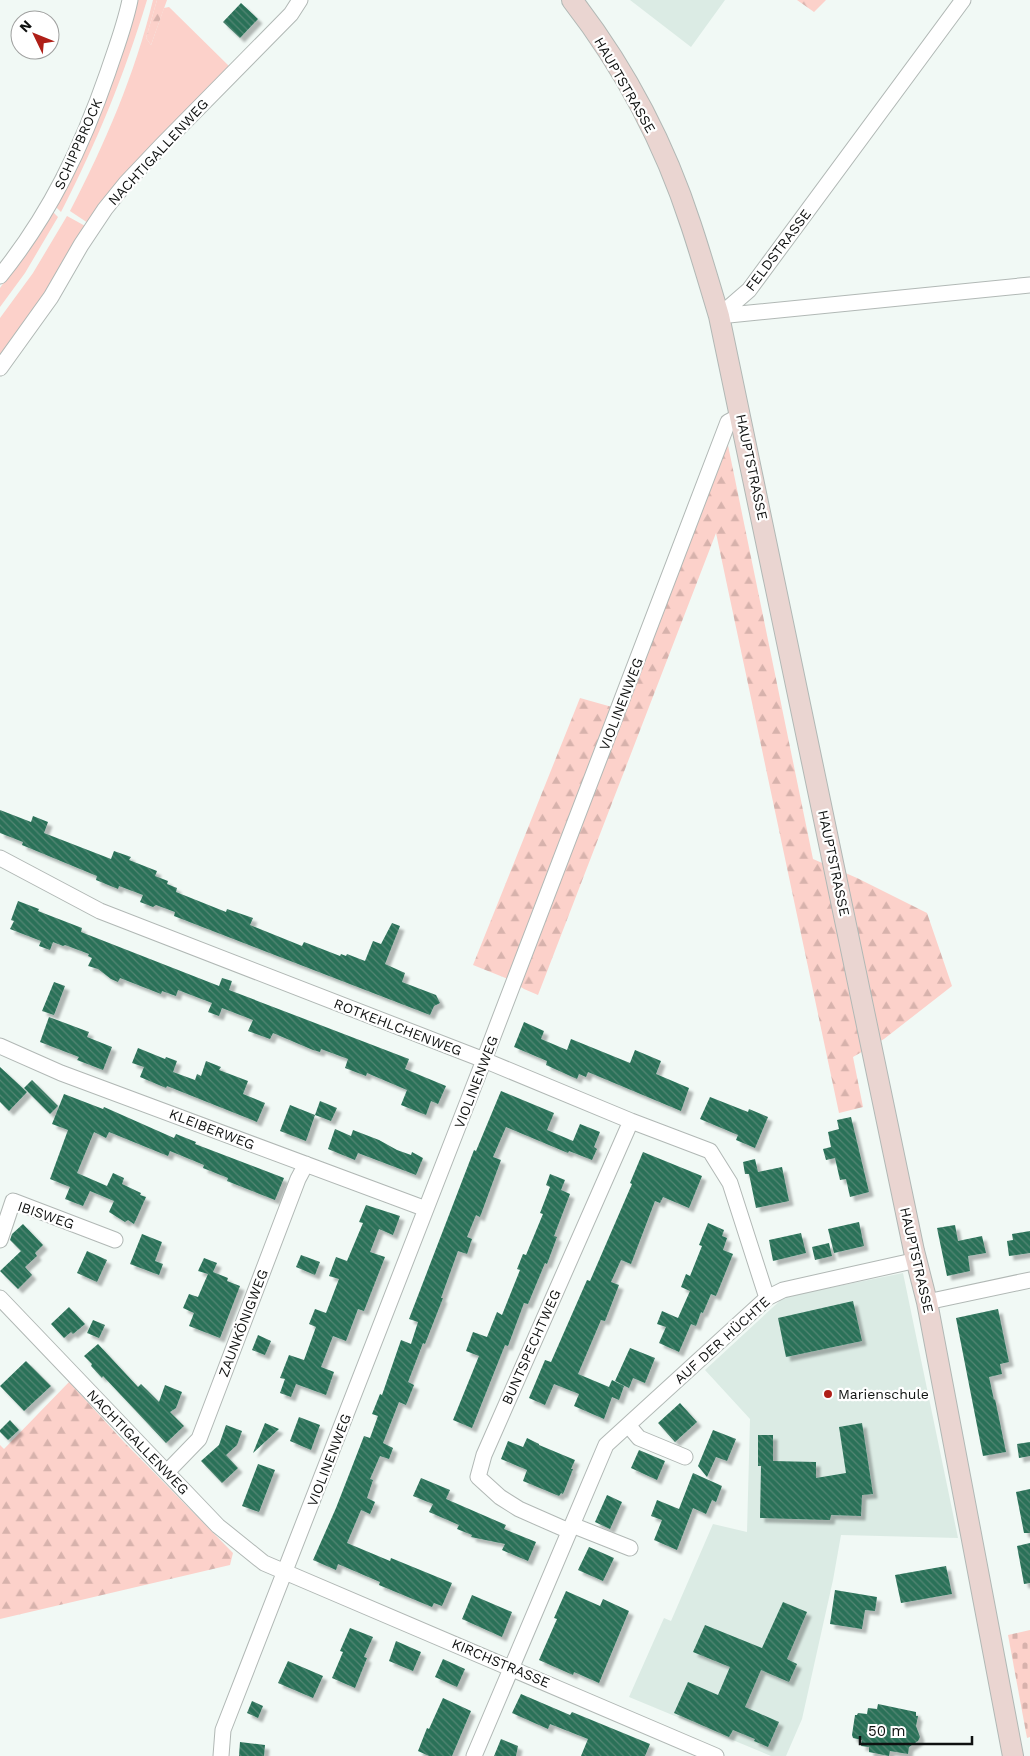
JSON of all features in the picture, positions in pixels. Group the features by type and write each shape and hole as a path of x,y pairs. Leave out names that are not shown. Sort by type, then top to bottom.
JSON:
{"street":[{"name":"SCHIPPBROCK","path":"0,276 50,205 74,158 99,98 126,20 130,0"},
{"name":"NACHTIGALLENWEG","path":"0,368 51,297 104,209 138,171 291,14 300,0"},
{"name":"HAUPTSTRASSE","path":"572,0 618,66 657,138 691,224 719,316 927,1302 1013,1756"},
{"name":"FELDSTRASSE","path":"719,316 749,290 963,0"},
{"name":"FELDSTRASSE","path":"719,316 1030,285"},
{"name":"VIOLINENWEG","path":"222,1756 223,1730 286,1573 728,422 741,415"},
{"name":"ROTKEHLCHENWEG","path":"0,858 100,911 484,1060 631,1121 710,1151 730,1183 767,1298"},
{"name":"KLEIBERWEG","path":"0,1046 61,1072 426,1209"},
{"name":"BUNTSPECHTWEG","path":"570,1528 519,1509 500,1497 478,1477 484,1455 631,1121"},
{"name":"ZAUNKÖNIGWEG","path":"167,1472 199,1439 295,1188 306,1164"},
{"name":"IBISWEG","path":"0,1240 13,1201 115,1240"},
{"name":"AUF DER HÜCHTE","path":"474,1756 606,1445 767,1298 783,1290 917,1260"},
{"path":"927,1302 1030,1280"},
{"name":"NACHTIGALLENWEG","path":"0,1298 218,1526 264,1563 286,1573"},
{"path":"628,1425 639,1438 685,1457"},
{"path":"570,1528 630,1548"},
{"name":"KIRCHSTRASSE","path":"286,1573 716,1756"}],"shaded area":[{"path":"630,0 725,0 691,47"},
{"path":"903,1273 958,1538 841,1535 833,1580 802,1719 786,1756 771,1756 629,1697 664,1618 671,1621 713,1524 747,1532 750,1419 705,1370 784,1297"}],"green space":[{"path":"136,0 147,0 129,55 98,134 61,212 55,206 91,138 118,65"},
{"path":"153,0 157,0 146,38 151,45 164,8 169,7 230,67 88,223 70,211 118,108 146,28"},
{"path":"157,0 167,0 151,45 146,38"},
{"path":"797,0 826,0 814,12"},
{"path":"52,211 58,217 25,273 0,307 0,288"},
{"path":"67,216 87,227 51,287 0,360 0,318 33,273"},
{"path":"722,416 813,859 857,878 927,913 952,986 884,1039 853,1057 863,1107 839,1113 716,533 538,995 508,979 473,965 580,698 612,707"},
{"path":"69,1382 124,1442 233,1553 230,1565 0,1619 0,1445 4,1449"},
{"path":"1030,1630 1030,1737 1027,1738 1008,1635"}],"building":[{"path":"241,3 258,19 240,38 223,22"},
{"path":"0,810 31,822 33,816 48,822 44,833 111,859 114,851 131,857 129,860 157,871 155,876 168,881 167,884 177,888 176,892 226,912 227,909 253,918 250,925 302,946 304,942 340,956 341,954 346,956 347,954 365,961 373,941 381,944 392,923 400,926 385,964 405,973 402,982 436,995 440,1003 434,1006 430,1015 174,916 175,912 156,905 153,907 140,902 143,895 119,886 118,889 96,880 97,876 22,845 23,842 0,833"},
{"path":"18,901 82,928 81,932 219,986 222,978 232,981 229,990 409,1059 405,1069 446,1086 438,1104 431,1101 426,1115 401,1105 407,1090 367,1073 366,1076 345,1068 348,1059 321,1049 320,1052 313,1050 273,1033 270,1039 248,1031 253,1020 222,1008 219,1016 208,1012 212,1003 178,990 176,996 162,991 161,994 120,978 118,982 98,969 88,966 92,958 88,956 89,954 65,945 53,942 50,950 39,946 41,941 10,929 14,921 11,920"},
{"path":"54,982 65,986 54,1015 42,1011"},
{"path":"49,1017 89,1032 87,1037 112,1047 103,1070 77,1060 79,1057 40,1042"},
{"path":"524,1022 544,1031 541,1039 567,1050 571,1039 630,1063 635,1050 661,1061 656,1074 689,1088 681,1111 588,1072 586,1077 579,1074 577,1079 546,1065 547,1061 514,1047"},
{"path":"138,1048 165,1059 166,1057 177,1061 173,1072 195,1080 197,1074 201,1076 206,1061 221,1067 219,1070 248,1081 243,1094 265,1103 257,1122 140,1077 144,1067 132,1063"},
{"path":"0,1067 27,1092 9,1111 0,1102"},
{"path":"32,1080 58,1106 50,1114 24,1088"},
{"path":"501,1091 554,1113 547,1130 573,1141 580,1124 600,1132 594,1147 597,1149 592,1160 569,1151 568,1153 506,1127 493,1157 501,1160 480,1217 476,1215 467,1237 472,1239 467,1254 458,1251 441,1298 443,1298 408,1382 414,1385 406,1405 399,1402 383,1443 393,1448 389,1459 380,1456 370,1479 373,1480 367,1498 375,1502 370,1514 361,1510 347,1543 390,1561 391,1558 452,1583 442,1606 434,1603 432,1607 379,1585 380,1582 338,1564 336,1570 313,1560 364,1436 370,1438 378,1416 372,1414 380,1394 382,1395 401,1340 411,1344 418,1322 409,1319 474,1150 476,1151"},
{"path":"64,1094 103,1109 104,1107 174,1138 176,1134 196,1142 195,1144 284,1178 275,1200 227,1181 228,1178 203,1168 204,1165 170,1151 168,1156 109,1132 106,1138 94,1132 77,1173 107,1186 113,1173 124,1178 122,1184 146,1197 134,1224 128,1220 125,1222 109,1212 114,1201 90,1191 83,1206 65,1199 70,1187 50,1179 68,1130 52,1124"},
{"path":"710,1097 748,1112 749,1109 768,1117 755,1148 736,1140 738,1135 700,1119"},
{"path":"320,1101 337,1108 331,1121 315,1115"},
{"path":"290,1105 315,1115 306,1141 280,1131"},
{"path":"851,1117 869,1192 850,1197 846,1179 840,1180 835,1158 826,1160 823,1149 831,1147 828,1132 839,1129 837,1120"},
{"path":"335,1129 351,1136 353,1130 379,1140 397,1150 411,1155 412,1152 423,1158 416,1175 358,1153 355,1160 328,1149"},
{"path":"643,1152 702,1176 689,1208 663,1197 660,1203 655,1201 631,1264 621,1260 611,1282 619,1285 605,1321 601,1320 578,1374 609,1387 612,1380 624,1386 619,1400 612,1397 604,1419 574,1406 579,1394 554,1384 545,1405 529,1398 545,1360 551,1362 587,1280 590,1281 632,1184 630,1183"},
{"path":"755,1159 758,1172 782,1167 789,1201 756,1208 749,1174 745,1174 743,1162"},
{"path":"550,1174 565,1180 561,1190 570,1194 554,1236 557,1237 547,1264 545,1263 528,1304 524,1303 508,1346 505,1345 472,1428 453,1420 479,1356 466,1351 473,1332 487,1337 497,1312 502,1315 520,1270 517,1269 523,1254 526,1255 543,1214 540,1213 550,1187 546,1185"},
{"path":"366,1205 400,1216 393,1235 379,1229 370,1252 385,1257 364,1311 358,1309 346,1341 333,1336 321,1367 334,1372 326,1395 296,1384 291,1397 280,1393 285,1379 280,1378 289,1355 304,1360 316,1327 309,1324 315,1309 326,1313 339,1279 329,1276 336,1257 347,1261 363,1223 359,1222"},
{"path":"859,1222 864,1246 834,1253 828,1229"},
{"path":"708,1223 724,1230 722,1236 727,1238 723,1250 733,1254 716,1296 711,1294 696,1326 691,1324 679,1352 659,1343 666,1327 657,1324 662,1311 678,1318 690,1291 681,1287 686,1274 690,1276 702,1246 699,1245"},
{"path":"23,1224 43,1245 35,1253 37,1256 25,1267 32,1275 18,1289 0,1271 21,1251 10,1240 12,1234"},
{"path":"955,1225 958,1241 982,1236 986,1253 968,1256 970,1271 947,1276 937,1228"},
{"path":"1030,1231 1030,1253 1009,1256 1007,1241 1013,1240 1012,1234"},
{"path":"801,1233 806,1253 773,1261 769,1240"},
{"path":"142,1234 162,1242 155,1261 163,1264 159,1275 130,1264"},
{"path":"829,1243 832,1256 815,1260 812,1247"},
{"path":"87,1251 107,1260 97,1282 77,1273"},
{"path":"301,1255 320,1262 315,1275 296,1267"},
{"path":"204,1258 217,1263 213,1272 228,1278 227,1281 240,1286 220,1338 189,1326 194,1313 183,1308 189,1294 198,1297 208,1274 198,1271"},
{"path":"853,1301 862,1341 786,1357 778,1318"},
{"path":"69,1307 85,1324 73,1334 71,1332 64,1338 51,1324"},
{"path":"998,1309 1009,1362 1000,1364 1002,1374 989,1377 1006,1452 983,1456 956,1318"},
{"path":"93,1320 105,1325 99,1338 87,1333"},
{"path":"258,1335 271,1341 265,1355 252,1350"},
{"path":"98,1344 138,1387 141,1384 159,1402 165,1385 182,1392 176,1408 170,1412 184,1426 166,1443 103,1376 102,1378 84,1356"},
{"path":"630,1348 655,1358 645,1383 633,1378 629,1388 615,1381"},
{"path":"26,1361 51,1386 24,1411 0,1386"},
{"path":"680,1403 697,1422 675,1442 658,1423"},
{"path":"299,1417 320,1425 311,1450 290,1441"},
{"path":"10,1420 19,1430 8,1440 0,1430"},
{"path":"265,1423 279,1429 253,1453"},
{"path":"862,1423 873,1494 862,1495 861,1516 831,1515 830,1520 760,1518 761,1466 758,1466 758,1435 773,1435 773,1461 816,1462 816,1478 846,1473 839,1427"},
{"path":"226,1425 242,1431 237,1445 226,1455 238,1468 222,1483 201,1461 219,1445"},
{"path":"713,1430 736,1439 727,1461 716,1457 707,1477 698,1466"},
{"path":"527,1438 575,1460 563,1494 561,1493 559,1496 523,1481 527,1470 501,1459 508,1441 523,1447"},
{"path":"1030,1442 1030,1456 1019,1458 1017,1444"},
{"path":"639,1450 665,1461 657,1480 631,1468"},
{"path":"258,1464 275,1470 259,1512 242,1506"},
{"path":"693,1473 722,1486 716,1502 712,1500 706,1514 693,1508 677,1550 654,1540 662,1520 651,1516 657,1500 679,1509"},
{"path":"421,1478 450,1490 446,1499 506,1525 504,1529 536,1542 528,1561 502,1550 505,1544 471,1537 472,1535 457,1529 459,1525 429,1512 433,1504 413,1496"},
{"path":"1030,1489 1030,1533 1024,1533 1016,1492"},
{"path":"607,1495 622,1502 610,1529 595,1522"},
{"path":"1030,1543 1030,1583 1024,1584 1017,1546"},
{"path":"589,1547 614,1558 603,1581 578,1570"},
{"path":"946,1566 952,1594 901,1603 895,1575"},
{"path":"835,1590 877,1597 875,1611 865,1610 862,1629 830,1624"},
{"path":"566,1591 600,1606 603,1599 629,1611 599,1683 574,1672 573,1675 539,1660 557,1619 554,1618"},
{"path":"472,1595 512,1612 502,1637 462,1619"},
{"path":"783,1602 807,1612 787,1659 797,1664 789,1682 761,1670 745,1707 779,1722 768,1747 754,1741 755,1739 733,1730 729,1737 674,1713 688,1682 718,1695 730,1667 693,1652 705,1625 762,1648"},
{"path":"350,1628 373,1637 364,1657 367,1658 355,1688 332,1678 343,1652 340,1651"},
{"path":"396,1641 421,1652 413,1671 389,1661"},
{"path":"443,1659 465,1669 457,1687 435,1677"},
{"path":"288,1661 323,1676 313,1698 278,1683"},
{"path":"521,1694 570,1715 572,1712 650,1744 645,1756 581,1756 588,1739 550,1724 548,1729 512,1713"},
{"path":"443,1698 471,1711 452,1756 429,1756 418,1751 427,1728 429,1729"},
{"path":"252,1701 263,1706 258,1718 247,1713"},
{"path":"878,1704 916,1712 916,1716 918,1716 916,1726 920,1737 918,1741 909,1747 908,1754 890,1751 889,1756 869,1752 869,1747 861,1746 862,1740 853,1738 855,1715 858,1713 867,1714 868,1708 877,1709"},
{"path":"501,1739 518,1746 516,1756 494,1756"},
{"path":"240,1742 265,1745 264,1756 239,1756"}],"place":[{"name":"Marienschule","path":"828,1394"}]}
